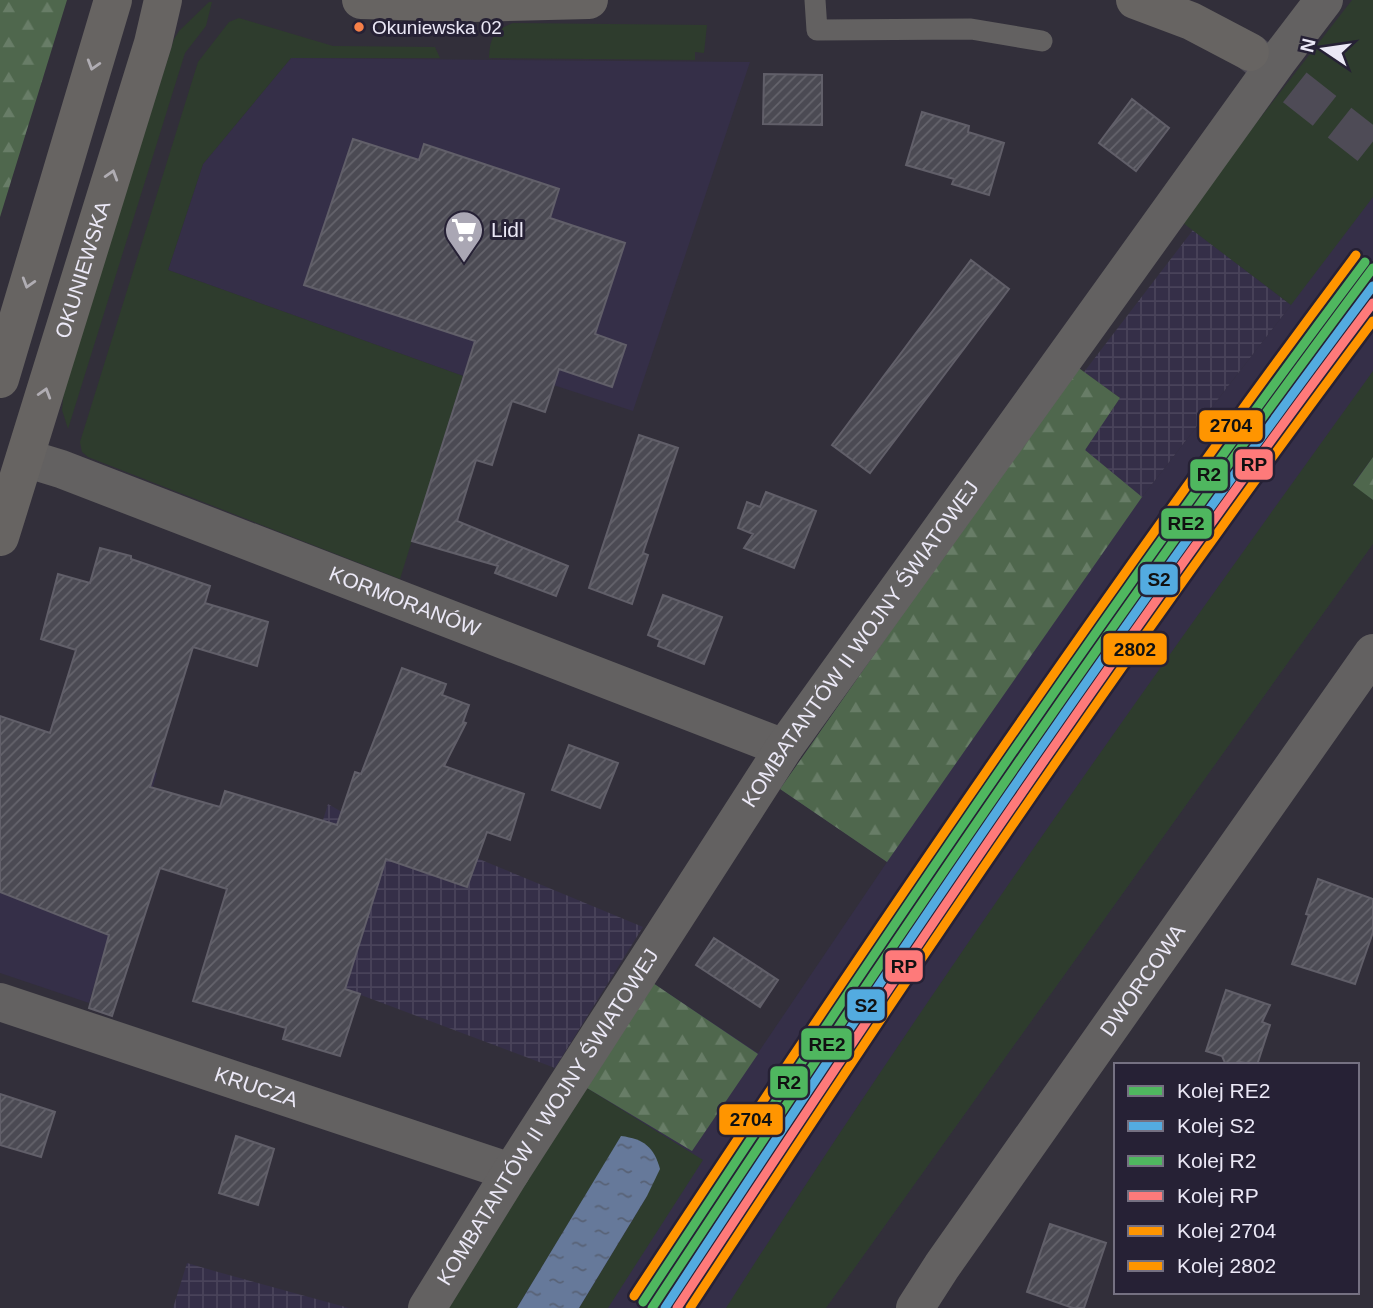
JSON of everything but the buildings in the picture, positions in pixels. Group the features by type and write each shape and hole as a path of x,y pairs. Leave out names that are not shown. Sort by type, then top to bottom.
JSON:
{"main road":[{"path":"0,379 113,0"},
{"name":"OKUNIEWSKA","path":"0,537 153,43 163,0"},
{"path":"360,0 589,0"},
{"path":"1135,0 1191,21 1250,52"}],"street":[{"name":"KOMBATANTÓW II WOJNY ŚWIATOWEJ","path":"427,1308 511,1172 784,748 1324,0"},
{"name":"KORMORANÓW","path":"25,458 87,479 784,748"},
{"name":"DWORCOWA","path":"915,1308 949,1255 1373,653"},
{"name":"KRUCZA","path":"0,1002 511,1172"}],"lane":[{"path":"815,0 817,30 971,29 1042,41"}],"shaded area":[{"path":"1352,0 1373,0 1373,544 826,1308 441,1308 650,981 758,1053 887,862 780,789 1076,366 1084,372 1142,497 1291,305 1183,223"},
{"path":"291,58 750,62 633,411 470,358 463,376 168,270 203,164"},
{"path":"1193,230 1291,305 1142,497 1085,450 1120,398 1084,372"},
{"path":"0,716 157,773 89,1003 0,973"},
{"path":"328,804 342,812 479,859 643,927 555,1068 345,989 353,965 284,945"},
{"path":"187,1263 218,1272 349,1308 173,1308"}],"green space":[{"path":"0,0 67,0 0,217"},
{"path":"1352,0 1373,0 1373,197 1291,305 1183,223 1218,172"},
{"path":"212,2 206,26 185,53 68,429 62,410 64,389 174,39"},
{"path":"239,18 333,46 435,47 440,58 291,58 203,164 168,270 463,376 400,579 88,457 82,452 80,442 198,62 229,22"},
{"path":"513,23 707,25 704,53 695,52 695,60 489,58 494,35 501,28"},
{"path":"1076,366 1120,398 1085,450 1142,497 887,862 780,789"},
{"path":"1373,371 1373,457 1353,484 1373,500 1373,544 826,1308 726,1308 803,1188 962,952"},
{"path":"1373,457 1373,500 1353,485"},
{"path":"650,981 758,1054 692,1151 582,1085"},
{"path":"582,1085 703,1160 608,1308 579,1308 647,1196 621,1137 517,1308 441,1308"}],"water":[{"path":"621,1136 647,1145 658,1161 660,1169 647,1196 579,1308 517,1308"}],"tunnel":[{"path":"1250,52 1373,149"}],"rail line":[{"name":"2704","path":"634,1296 987,770 1169,511 1356,255"},
{"name":"R2","path":"643,1302 996,776 1178,517 1365,262"},
{"name":"RE2","path":"652,1308 1005,782 1186,523 1373,268"},
{"name":"S2","path":"665,1308 1011,791 1189,537 1373,286"},
{"name":"RP","path":"677,1308 846,1053 1104,674 1373,303"},
{"name":"2802","path":"690,1308 855,1057 1109,686 1373,321"}],"place":[{"name":"Okuniewska 02","path":"359,27"},
{"name":"Lidl","path":"464,264"}]}
